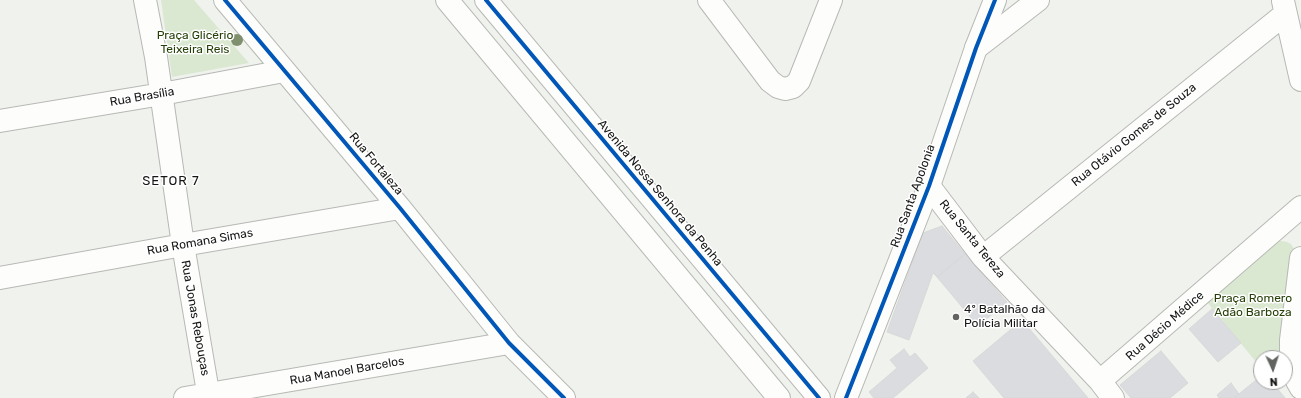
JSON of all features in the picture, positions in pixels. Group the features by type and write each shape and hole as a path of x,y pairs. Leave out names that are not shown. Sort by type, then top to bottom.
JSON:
{"street":[{"name":"Rua Jonas Rebouças","path":"145,0 162,94 183,245 209,396"},
{"name":"Rua Fortaleza","path":"225,0 400,208 509,343 564,398"},
{"path":"447,0 779,398"},
{"name":"Avenida Nossa Senhora da Penha","path":"486,0 819,398"},
{"path":"709,0 770,82 785,88 793,87 799,81 831,0"},
{"name":"Rua Santa Apolonia","path":"846,398 929,186 976,48 995,0"},
{"path":"976,48 1038,0"},
{"path":"1284,7 1301,80"},
{"name":"Rua Otávio Gomes de Souza","path":"983,257 1284,7"},
{"name":"Rua Brasília","path":"0,121 162,94 284,71"},
{"path":"603,187 626,168"},
{"name":"Rua Santa Tereza","path":"929,186 983,257 1107,390"},
{"name":"Rua Décio Médice","path":"1107,390 1301,207"},
{"name":"Rua Romana Simas","path":"0,278 400,208"},
{"path":"1301,258 1291,340 1291,363 1301,388"},
{"path":"707,311 730,292"},
{"name":"Rua Manoel Barcelos","path":"185,398 209,396 509,343"}],"green space":[{"name":"Praça Glicério Teixeira Reis","path":"161,0 194,0 249,63 172,77"},
{"name":"Praça Romero Adão Barboza","path":"1277,241 1291,244 1294,249 1294,254 1281,350 1253,350 1253,358 1207,302"}],"building":[{"path":"942,226 965,254 937,277 933,273 909,340 887,332 923,233"},
{"path":"965,254 1007,302 978,326 937,277"},
{"path":"1212,309 1241,343 1218,362 1189,329"},
{"path":"1022,320 1088,398 1004,398 973,361"},
{"path":"904,349 910,357 915,353 928,368 893,398 874,398 869,392 897,368 890,360"},
{"path":"1161,351 1188,383 1170,398 1131,398 1120,385"},
{"path":"1231,383 1239,394 1234,398 1219,398 1217,395"},
{"path":"1253,383 1253,390 1278,390 1285,398 1234,398"},
{"path":"973,392 979,398 966,398"}],"cycle path":[{"path":"225,0 400,208 509,343 564,398"},
{"path":"486,0 819,398"},
{"path":"846,398 929,186 976,48 995,0"}],"place":[{"name":"4º Batalhão da Polícia Militar","path":"956,317"}],"district":[{"name":"SETOR 7","path":"171,181"}]}
